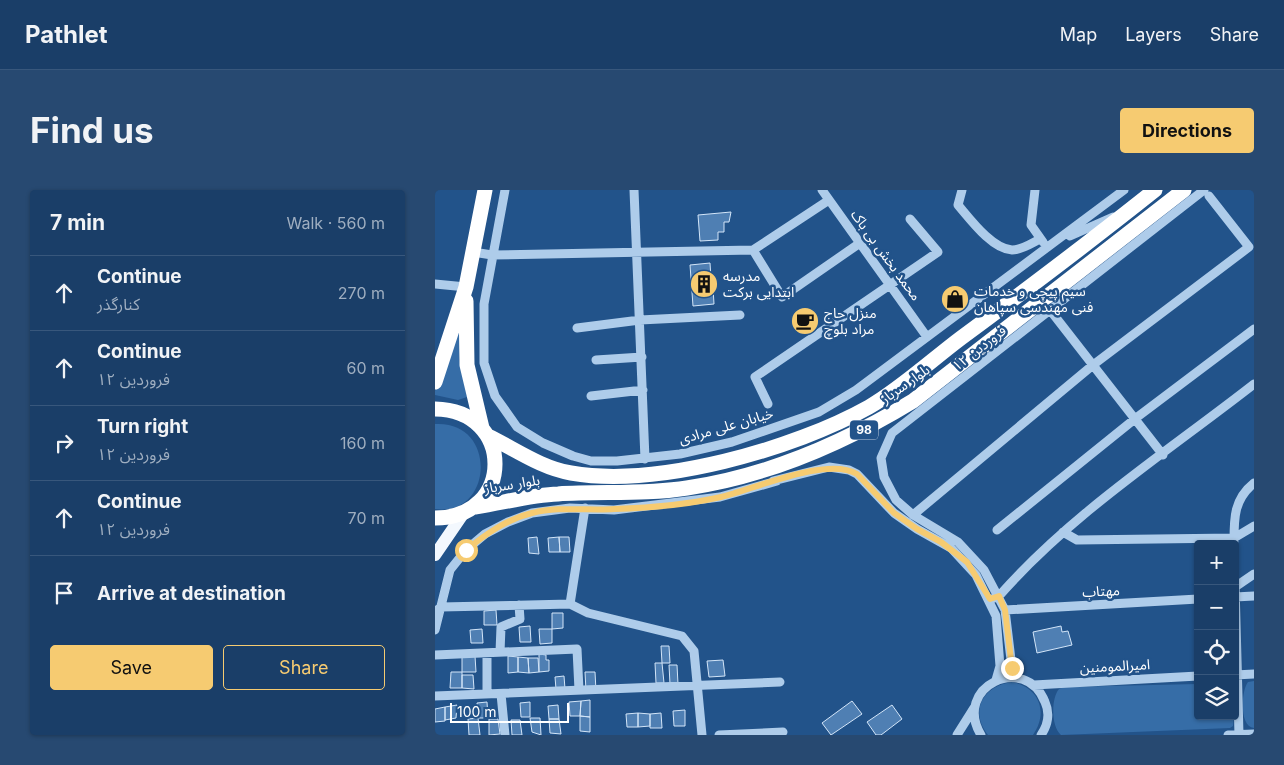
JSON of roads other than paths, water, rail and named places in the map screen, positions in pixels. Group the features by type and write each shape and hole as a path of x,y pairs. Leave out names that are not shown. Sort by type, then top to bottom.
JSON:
{"highway":[{"path":"435,382 466,287 485,190"},
{"path":"1154,191 1162,194 1165,199 1163,205"},
{"name":"بلوار سرباز","path":"485,432 535,462 571,473 606,476 654,474 765,450 833,425 870,406 1154,191"},
{"name":"بلوار سرباز","path":"469,510 555,494 655,493 766,470 834,444 874,425 928,389 1163,205 1178,191"},
{"path":"466,287 467,365 485,432 495,454 496,469 492,483 485,496 469,510"},
{"name":"98","path":"435,409 461,413 485,432"},
{"path":"674,454 675,470"},
{"path":"643,507 655,493"},
{"name":"98","path":"435,518 448,518 469,510"}],"main road":[{"path":"435,555 469,510"}],"street":[{"path":"505,190 510,190"},
{"name":"خیابان علی مرادی","path":"505,190 484,304 484,362 495,396 517,427 543,443 573,456 591,461 645,459 732,442 819,412 856,390 1124,190"},
{"path":"634,190 645,459"},
{"name":"محمد بخش بی باک","path":"821,190 927,337"},
{"path":"962,190 958,206 980,232 1001,246 1010,250 1022,248 1040,239"},
{"path":"1035,190 1031,226 1047,248"},
{"path":"913,515 1093,365 1251,251 1207,193"},
{"name":"۱۲ فروردین","path":"1019,678 1012,668 1005,610 984,570 968,550 949,535 913,515 896,500 884,477 881,458 892,433 1084,282 1207,193"},
{"path":"473,252 492,255 753,250 829,200"},
{"path":"1056,242 1129,210"},
{"path":"768,404 755,377 891,286 938,252 910,219"},
{"path":"753,250 782,297 859,243"},
{"path":"1084,282 1094,258"},
{"path":"435,284 466,287"},
{"path":"1050,310 1163,455"},
{"path":"577,328 640,320 740,315"},
{"path":"997,530 1136,418 1254,329"},
{"path":"597,360 642,358"},
{"path":"990,599 999,596 1031,560 1063,532 1254,384"},
{"path":"591,396 643,390"},
{"path":"435,630 438,609 450,570 466,550 485,534 509,522 532,513 570,508 614,510 720,497 829,467 849,470 857,474 894,513 917,529 941,542 967,562 990,599 996,616 999,657 996,680"},
{"path":"738,477 777,481"},
{"path":"1234,540 1233,520 1236,506 1248,488 1254,483"},
{"path":"570,604 585,508"},
{"path":"1235,540 1254,526"},
{"path":"1063,532 1077,540 1194,541"},
{"path":"1237,585 1254,574"},
{"path":"1239,597 1254,596"},
{"name":"مهتاب","path":"1005,610 1194,599"},
{"path":"438,609 570,604 588,613 682,636 694,651 699,685 702,735"},
{"path":"500,652 501,627 520,619 519,605"},
{"path":"435,655 577,648 579,690"},
{"path":"487,652 487,694"},
{"path":"1239,674 1254,674"},
{"path":"1236,675 1239,735"},
{"name":"امیرالمومنین","path":"1034,685 1194,676"},
{"path":"957,735 987,686 996,680 1019,678 1034,685 1042,694 1048,713 1047,722 1041,735"},
{"path":"435,696 780,682"},
{"path":"501,694 505,735"},
{"path":"975,705 974,717 981,735"},
{"path":"719,735 783,732"},
{"path":"1228,735 1254,734"}],"place":[{"name":"مدرسه ابتدایی برکت","path":"704,284"},
{"name":"سیم پیچی و خدمات فنی مهندسی سپاهان","path":"955,299"},
{"name":"منزل حاج مراد بلوچ","path":"805,321"}]}
